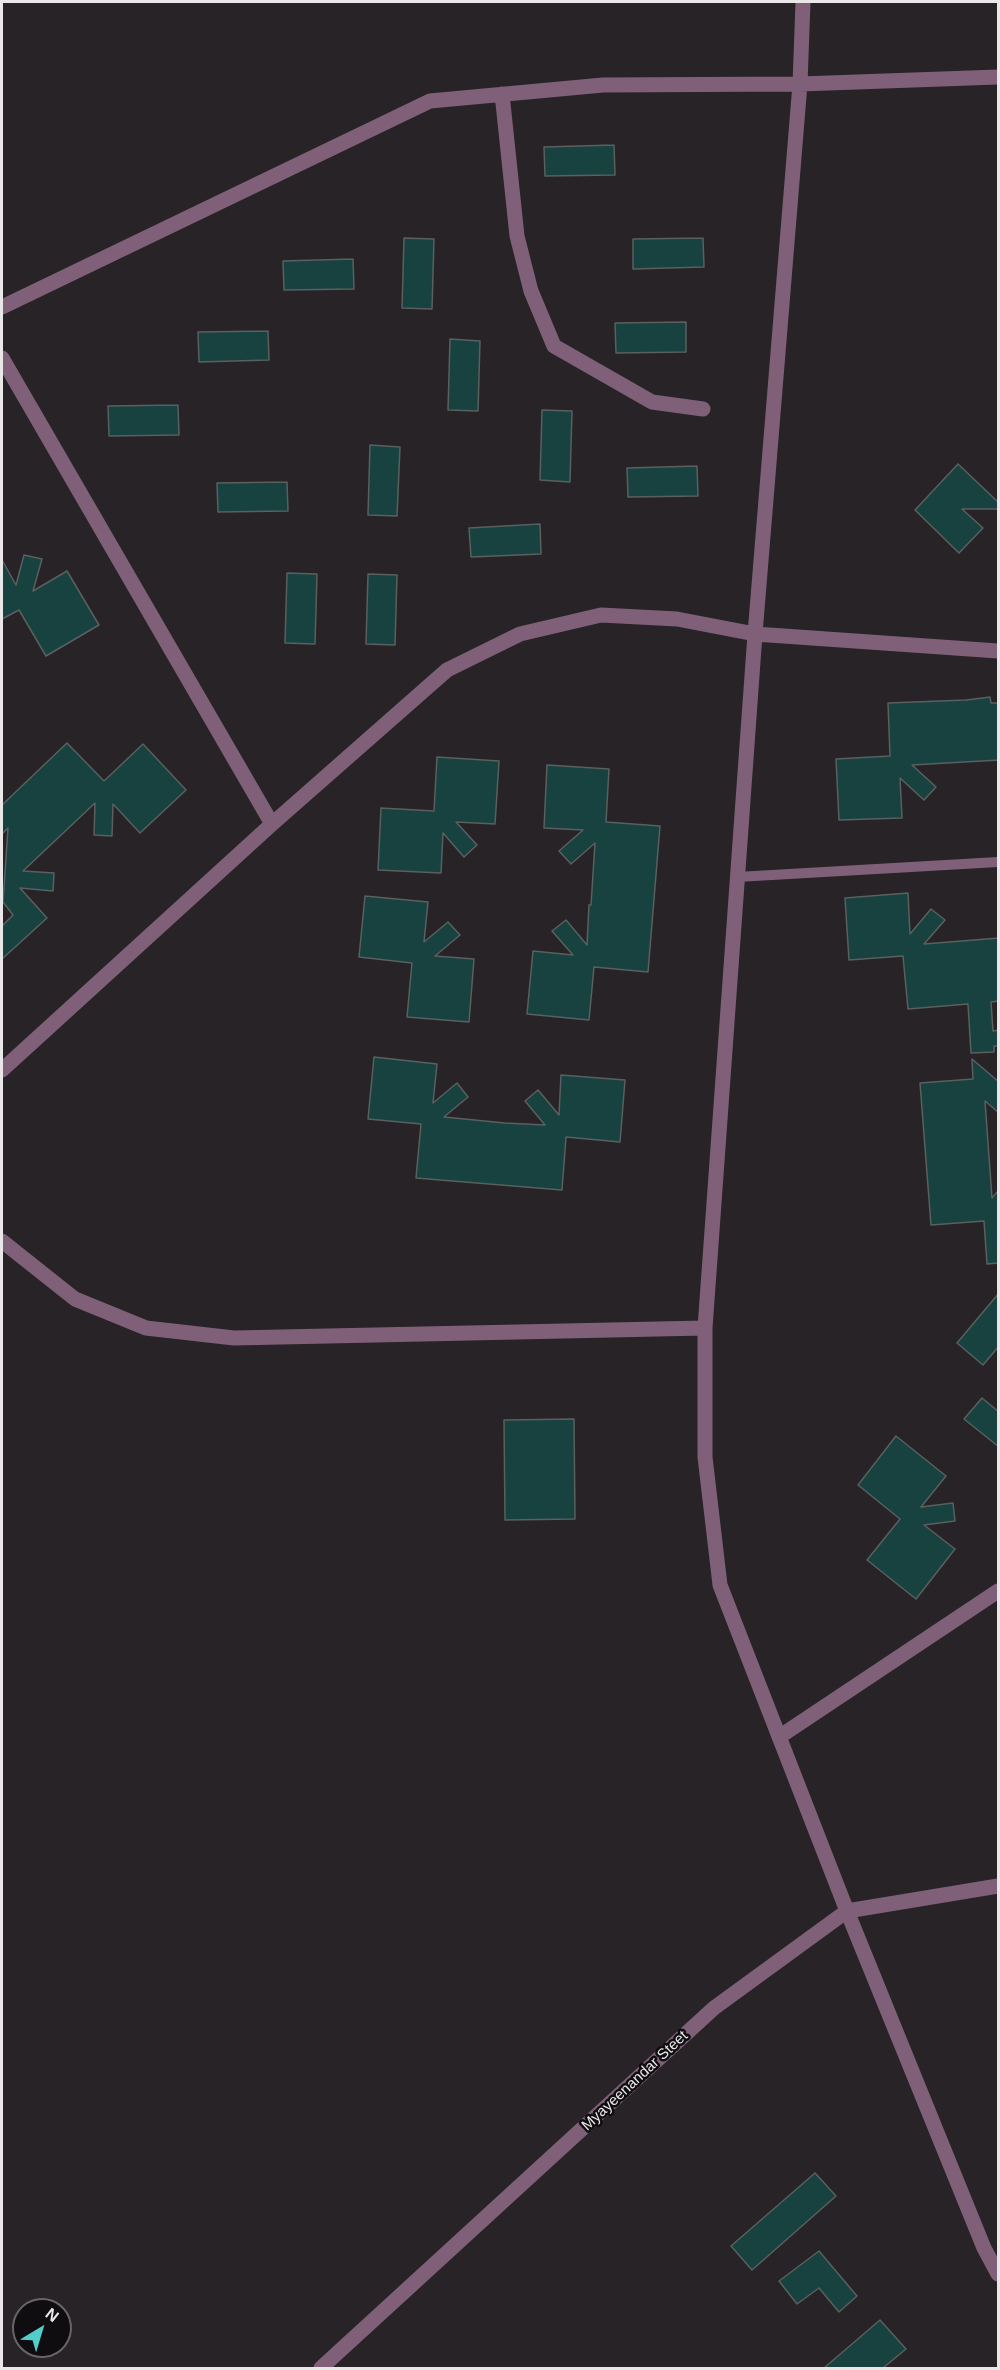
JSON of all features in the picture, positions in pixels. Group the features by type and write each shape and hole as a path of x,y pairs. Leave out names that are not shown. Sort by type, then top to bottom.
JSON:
{"street":[{"path":"803,2 800,84 755,634 705,1328 705,1457 720,1585 847,1911 984,2248 999,2274"},
{"path":"2,307 430,101 603,85 800,84 999,77"},
{"path":"502,94 517,236 531,291 554,346 652,402 703,409"},
{"path":"2,358 272,824"},
{"path":"2,1070 272,824 447,670 520,634 601,615 677,619 755,634 999,651"},
{"path":"2,1241 75,1299 146,1328 234,1338 705,1328"},
{"path":"779,1737 999,1591"},
{"name":"Myayeenandar Steet","path":"321,2368 714,2008 847,1911 999,1886"}],"lane":[{"path":"738,878 999,862"}],"building":[{"path":"614,145 615,175 545,176 544,147"},
{"path":"404,238 434,239 432,309 402,308"},
{"path":"703,238 704,267 633,269 633,239"},
{"path":"353,259 354,289 284,290 283,261"},
{"path":"686,322 686,352 616,353 615,323"},
{"path":"268,331 269,360 199,362 198,332"},
{"path":"450,339 480,341 478,411 448,410"},
{"path":"178,405 179,435 109,436 108,406"},
{"path":"542,410 572,411 570,482 540,480"},
{"path":"370,445 400,447 397,516 368,515"},
{"path":"958,464 999,503 999,509 962,509 983,528 959,553 915,510"},
{"path":"697,466 698,496 628,497 627,468"},
{"path":"287,482 288,511 218,512 217,483"},
{"path":"540,524 541,554 471,557 469,528"},
{"path":"24,555 42,559 33,591 67,571 99,625 46,656 19,610 2,619 2,560 16,585"},
{"path":"287,573 317,574 315,644 285,643"},
{"path":"368,574 397,575 395,645 366,644"},
{"path":"990,697 991,703 999,703 999,760 912,765 936,787 924,800 900,778 902,818 839,820 836,759 890,756 888,703"},
{"path":"67,743 104,781 143,744 186,790 140,833 113,804 112,836 94,835 95,803 23,871 54,873 53,891 20,888 47,918 2,959 2,926 13,915 3,902 8,828 2,834 2,805"},
{"path":"437,757 499,761 495,824 456,822 477,845 464,857 443,833 441,873 378,870 381,808 434,811"},
{"path":"547,765 609,769 606,822 660,826 648,972 594,967 589,1020 527,1014 533,951 573,955 552,931 566,920 587,945 589,905 591,905 595,843 571,864 559,851 583,830 544,828"},
{"path":"908,893 910,934 931,909 945,920 924,944 999,938 999,1001 991,1002 993,1031 999,1030 999,1046 994,1046 994,1052 971,1053 968,1004 908,1009 903,956 849,960 845,898"},
{"path":"365,896 428,902 424,942 448,922 460,935 435,956 474,959 469,1022 407,1017 412,963 359,957"},
{"path":"374,1057 437,1064 433,1103 457,1083 468,1097 444,1117 505,1123 545,1125 525,1101 538,1090 559,1115 561,1075 625,1080 620,1142 566,1137 562,1190 416,1178 421,1124 368,1119"},
{"path":"972,1059 999,1082 999,1113 985,1101 992,1198 998,1191 998,1263 987,1264 984,1221 931,1225 920,1083 973,1079"},
{"path":"999,1293 999,1346 983,1365 957,1343"},
{"path":"982,1398 999,1412 999,1447 964,1419"},
{"path":"574,1419 575,1519 505,1520 504,1420"},
{"path":"896,1436 946,1476 921,1507 953,1503 955,1521 924,1525 955,1549 916,1599 867,1560 900,1519 858,1485"},
{"path":"815,2173 836,2196 752,2270 731,2246"},
{"path":"819,2251 857,2296 839,2312 819,2288 797,2304 779,2281"},
{"path":"880,2320 906,2349 883,2368 824,2368"}]}
